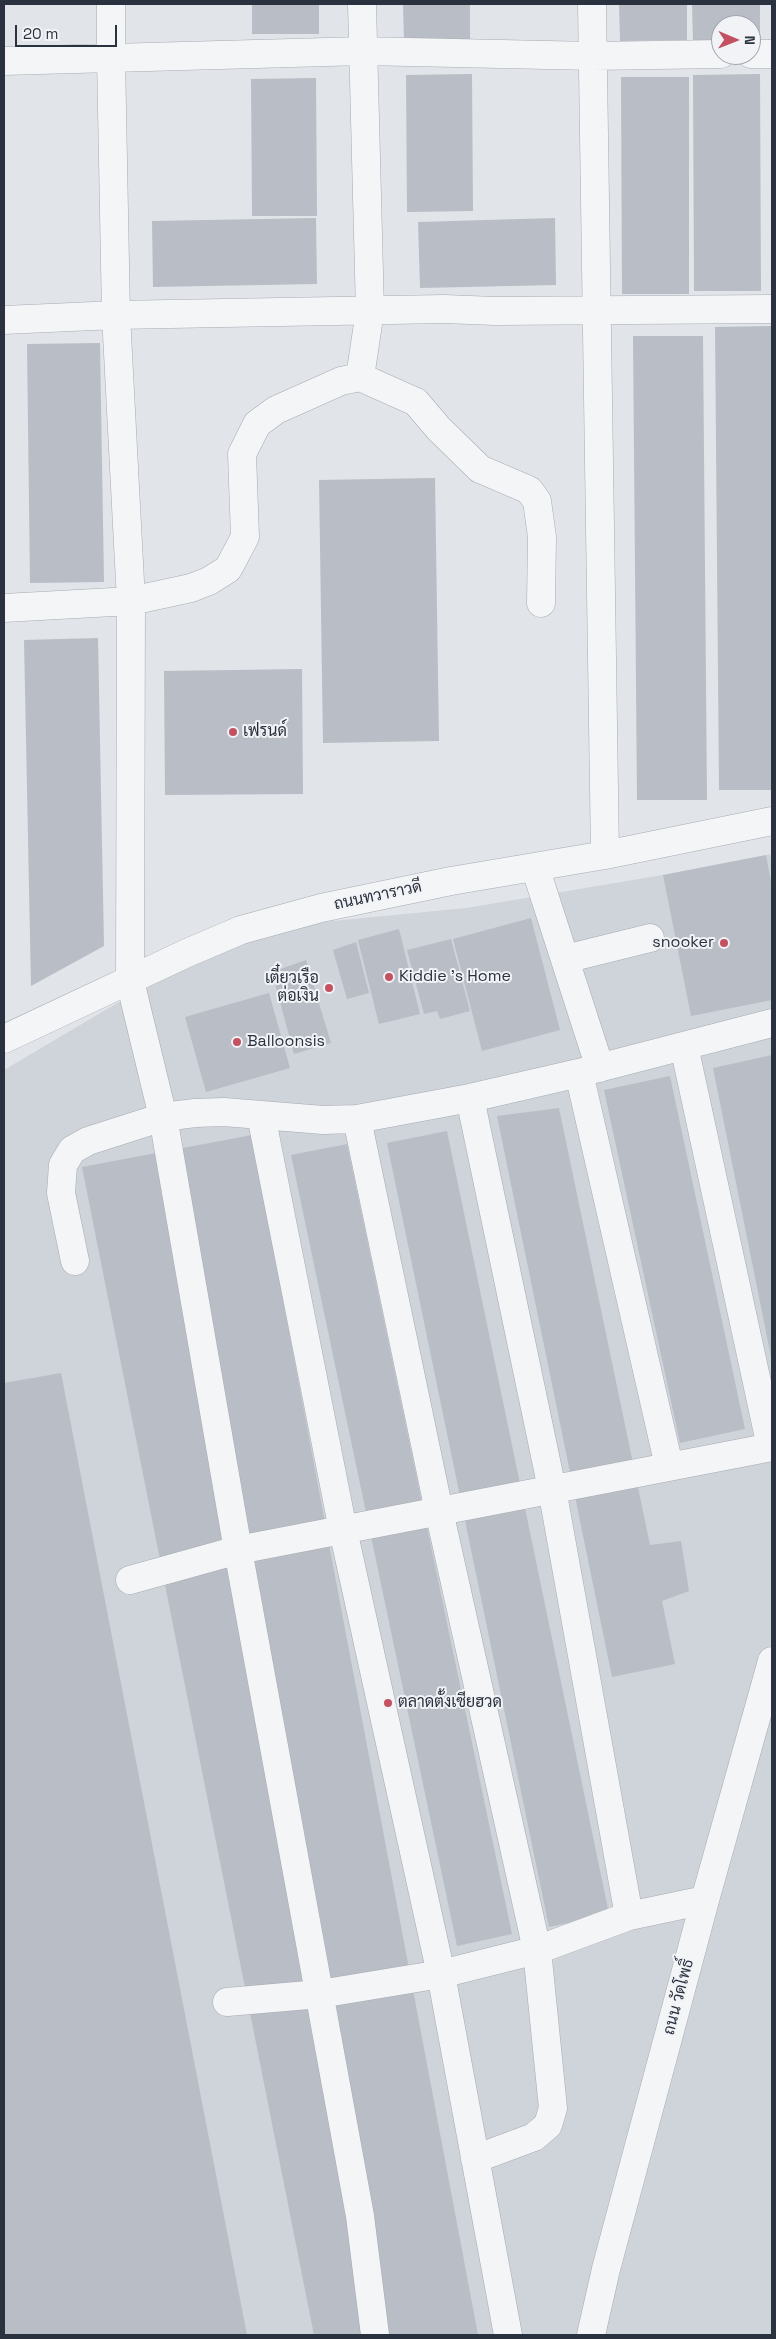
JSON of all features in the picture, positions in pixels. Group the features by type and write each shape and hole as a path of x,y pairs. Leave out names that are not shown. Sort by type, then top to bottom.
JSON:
{"street":[{"path":"112,4 111,58 116,315 130,601 130,981 163,1117 238,1550 360,2216 375,2335"},
{"path":"360,377 370,311 362,4"},
{"path":"592,4 605,855"},
{"path":"4,61 363,51 593,56 711,54"},
{"path":"4,320 116,315 370,311 772,309"},
{"path":"4,608 130,601 191,588 228,569 245,537 242,454 257,424 276,410 341,381 360,377 416,402 439,430 480,469 529,490 537,501 542,537 540,603"},
{"name":"ถนนทวาราวดี","path":"8,1028 130,981 187,953 259,926 321,908 451,881 605,855 772,821"},
{"path":"535,867 565,959 669,1466"},
{"path":"565,959 650,938"},
{"path":"75,1262 62,1193 63,1165 72,1150 88,1141 163,1117 224,1112 297,1119 357,1119 470,1098 589,1071 772,1023"},
{"path":"130,1580 238,1550 772,1447 684,1046"},
{"path":"470,1098 552,1490 629,1916"},
{"path":"261,1115 342,1530 441,1974 508,2335"},
{"path":"357,1119 439,1511 537,1950 553,2108 548,2125 534,2137 475,2159"},
{"name":"ถนน วัดโพธิ์","path":"590,2335 772,1661"},
{"path":"227,2002 320,1994 441,1974 537,1950 629,1916 706,1900"}],"shaded area":[{"name":"ตลาดตั้งเซียฮวด","path":"772,854 772,2335 4,2335 4,1070 241,930 466,908 663,875"}],"building":[{"path":"252,4 319,4 319,34 252,34"},
{"path":"403,4 470,4 470,41 404,41"},
{"path":"619,4 687,4 687,40 620,41"},
{"path":"692,4 760,4 760,15 711,15 711,41 693,41"},
{"path":"472,74 473,211 407,212 406,75"},
{"path":"760,74 761,291 694,291 693,75"},
{"path":"621,77 689,77 689,294 622,294"},
{"path":"316,78 317,216 252,216 251,79"},
{"path":"316,218 317,284 153,287 152,221"},
{"path":"555,218 556,285 420,288 418,222"},
{"path":"772,326 772,790 719,790 715,327"},
{"path":"633,336 703,336 707,800 637,800"},
{"path":"100,343 104,582 30,583 27,344"},
{"path":"435,478 439,741 323,743 319,480"},
{"path":"98,638 104,946 31,986 24,640"},
{"name":"เฟรนด์","path":"302,669 303,794 165,795 164,671"},
{"name":"snooker","path":"766,855 772,887 772,1000 691,1016 663,875"},
{"path":"531,918 560,1030 482,1051 453,939"},
{"name":"Kiddie 's Home","path":"399,929 420,1014 379,1024 358,940"},
{"path":"451,939 470,1011 440,1019 437,1011 424,1014 407,950"},
{"path":"356,942 369,993 347,999 333,950"},
{"path":"306,960 331,1043 294,1054 272,972"},
{"name":"Balloonsis","path":"269,993 290,1068 206,1092 185,1017"},
{"path":"772,1055 772,1356 771,1357 713,1068"},
{"path":"670,1076 745,1429 680,1443 604,1090"},
{"path":"559,1108 650,1545 681,1541 689,1591 662,1601 675,1664 612,1677 497,1116"},
{"path":"447,1131 609,1914 549,1927 387,1143"},
{"path":"252,1135 478,2335 314,2335 82,1167"},
{"path":"347,1144 512,1934 457,1946 291,1155"},
{"path":"61,1373 247,2335 4,2335 4,1383"}],"place":[{"name":"เฟรนด์","path":"233,732"},
{"name":"snooker","path":"724,943"},
{"name":"Kiddie 's Home","path":"389,977"},
{"name":"เตี๋ยวเรือ ต่อเงิน","path":"329,988"},
{"name":"Balloonsis","path":"237,1042"},
{"name":"ตลาดตั้งเซียฮวด","path":"388,1703"}]}
